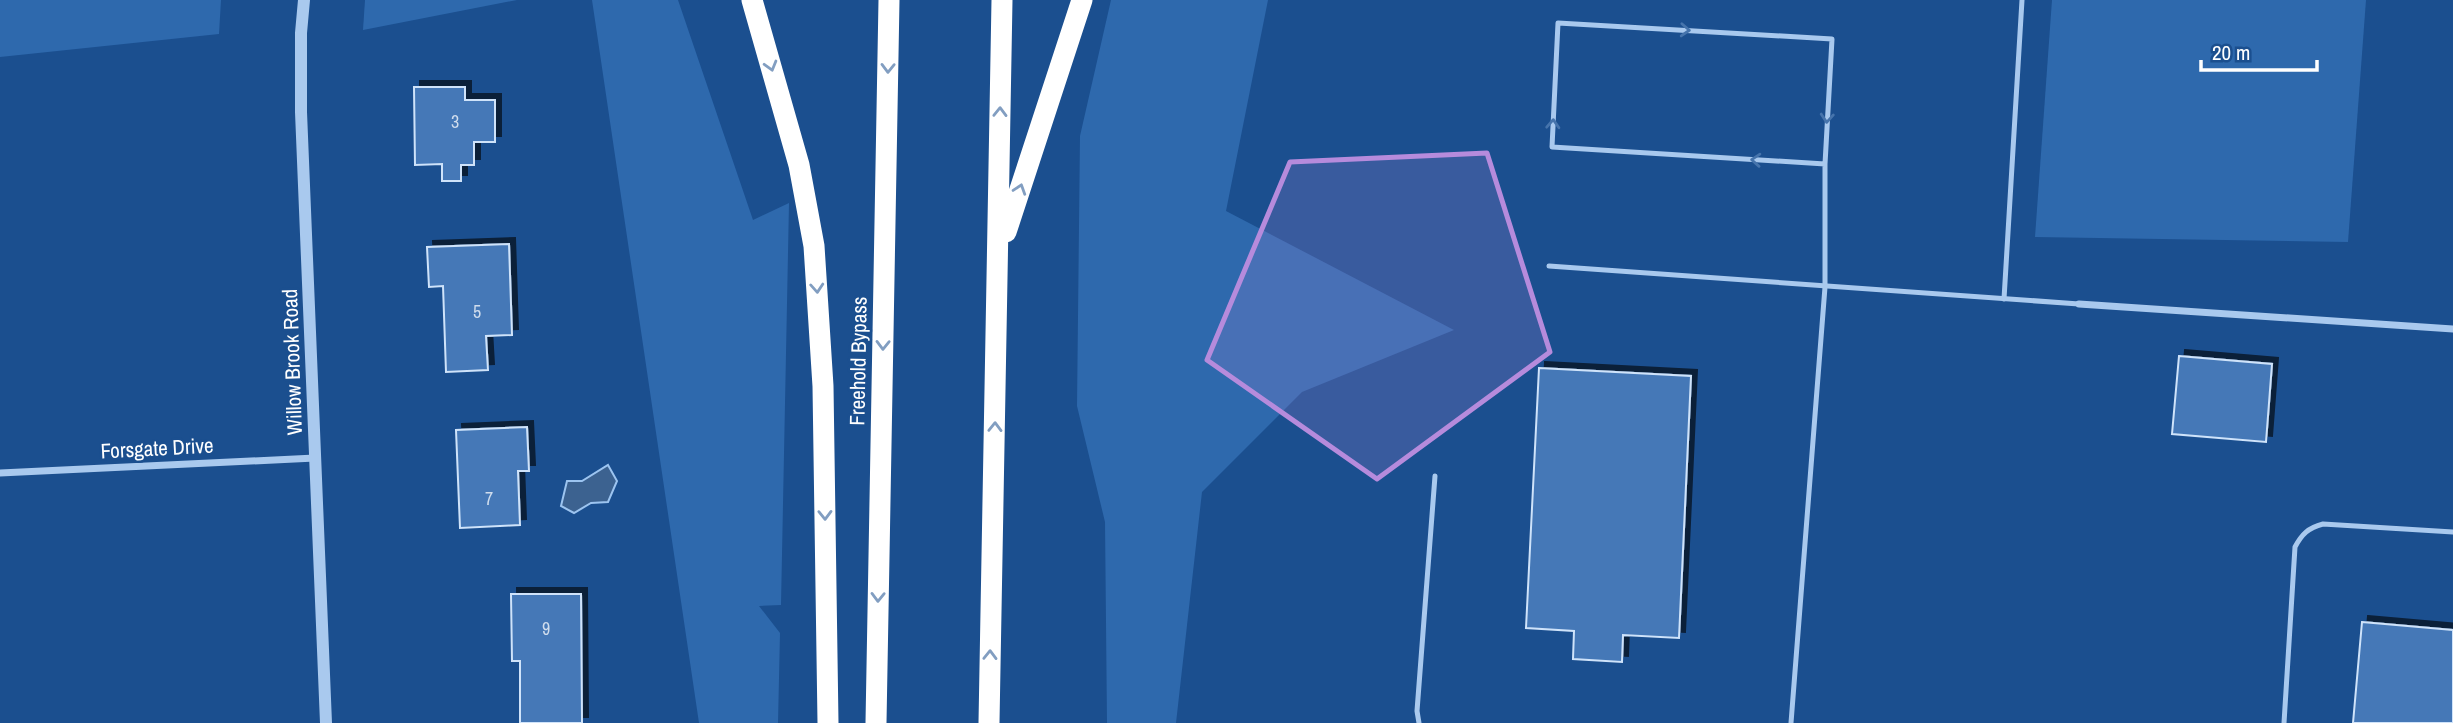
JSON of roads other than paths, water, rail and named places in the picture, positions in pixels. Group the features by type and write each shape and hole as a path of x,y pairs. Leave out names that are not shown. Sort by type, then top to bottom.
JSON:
{"highway":[{"path":"751,0 799,165 814,246 823,386 828,723"},
{"name":"Freehold Bypass","path":"876,723 889,0"},
{"path":"989,723 1002,0"},
{"path":"999,254 1082,0"}],"street":[{"name":"Willow Brook Road","path":"303,0 301,112 326,723"},
{"path":"2079,304 2453,329"},
{"name":"Forsgate Drive","path":"0,473 315,458"}],"lane":[{"path":"2004,299 2022,0"},
{"path":"1791,723 1825,287 1825,164 1832,39 1558,23 1552,147 1825,164"},
{"path":"1549,266 2079,304"},
{"path":"1419,723 1417,711 1435,476"},
{"path":"2284,723 2295,547 2301,535 2312,527 2323,524 2453,532"}]}
